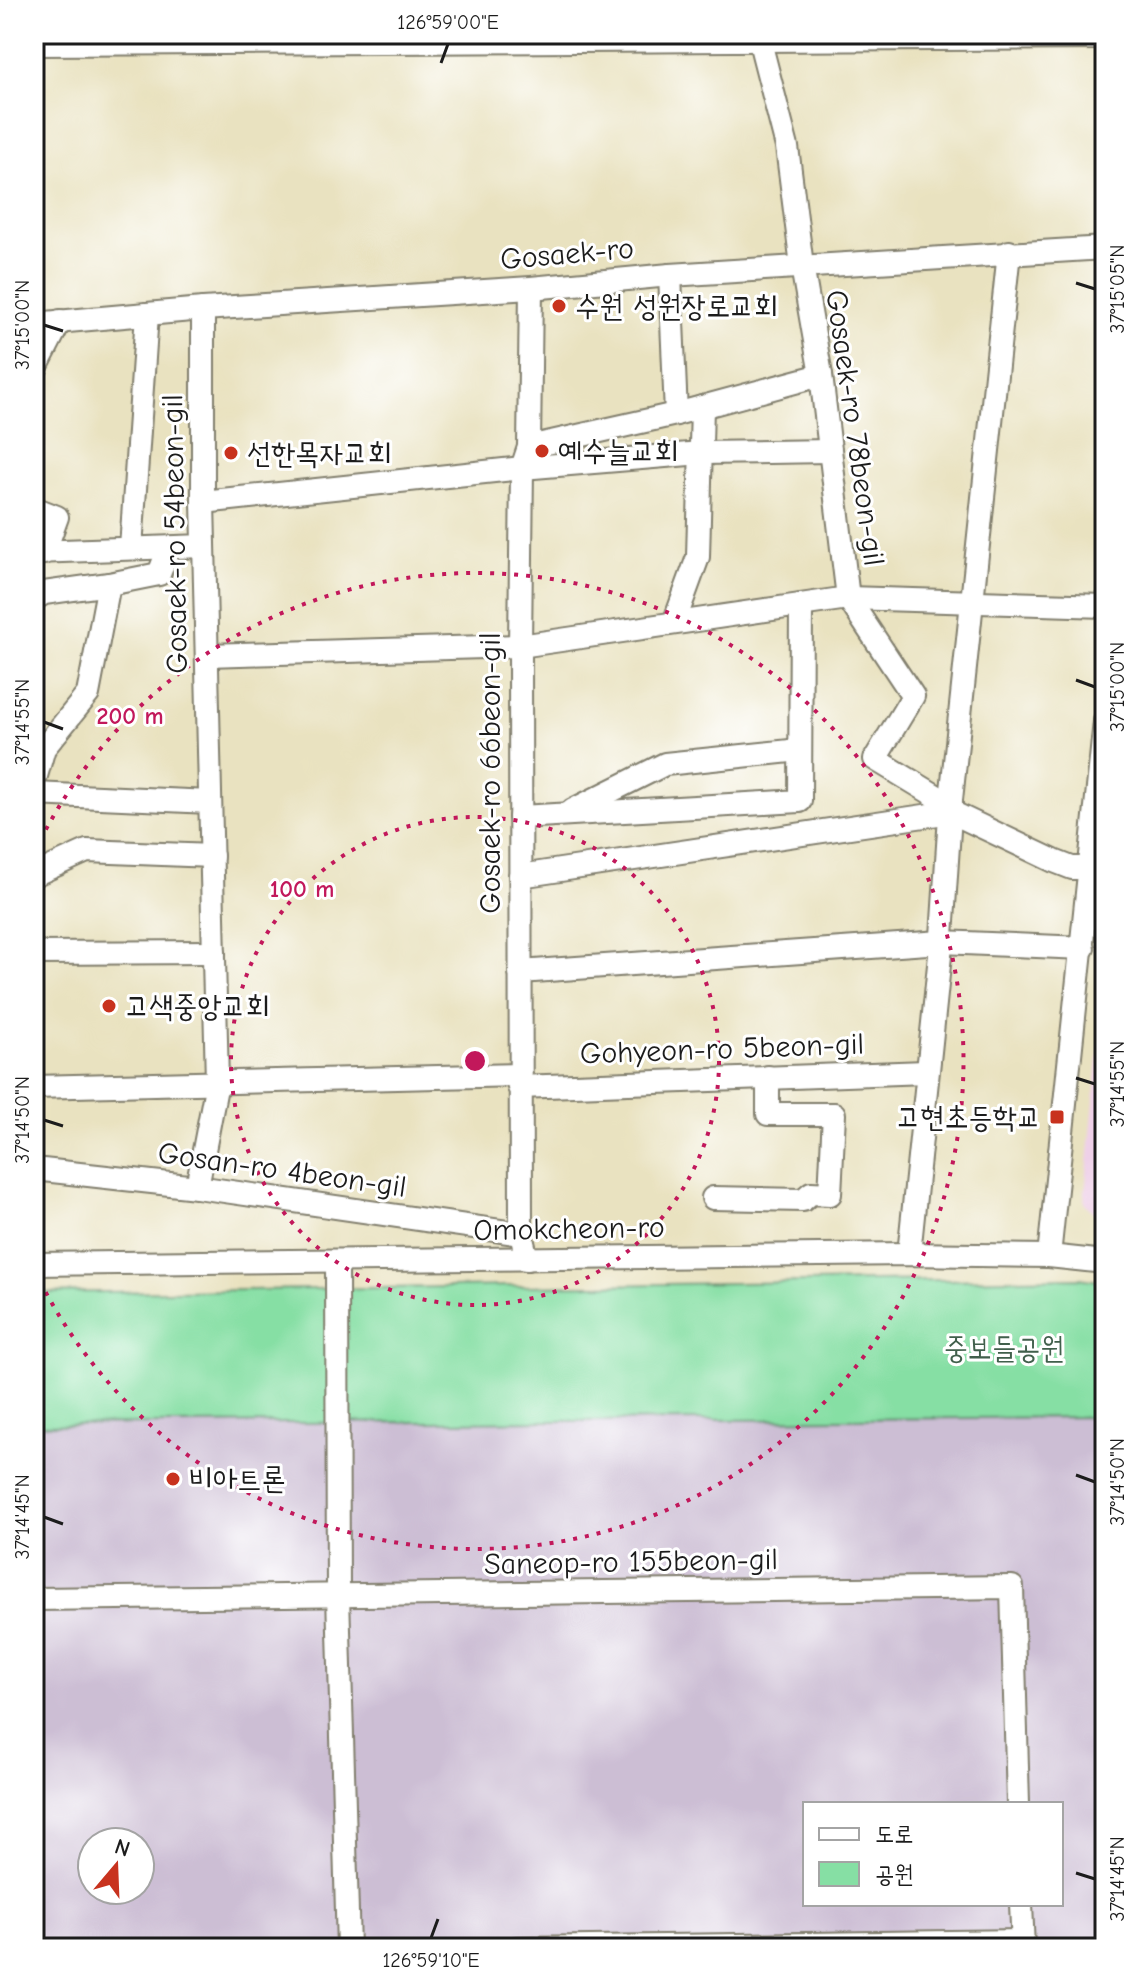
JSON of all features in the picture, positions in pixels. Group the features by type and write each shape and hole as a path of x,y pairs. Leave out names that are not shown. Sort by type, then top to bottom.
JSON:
{"main road":[{"path":"34,42 759,35 1105,36"}],"street":[{"name":"Gosaek-ro 78beon-gil","path":"759,35 787,147 802,266 821,375 848,598"},
{"name":"Gosaek-ro","path":"34,324 670,275 1105,248"},
{"path":"909,1254 941,942 951,808 1009,252"},
{"path":"670,275 676,414"},
{"name":"Gosaek-ro 66beon-gil","path":"527,1259 521,1234 520,646 531,288"},
{"name":"Gosaek-ro 54beon-gil","path":"197,1187 217,1082 203,502 203,309"},
{"path":"131,548 147,314"},
{"path":"34,372 60,321"},
{"path":"525,458 821,375"},
{"path":"674,623 698,557 702,407"},
{"path":"203,502 525,458 830,451"},
{"path":"34,508 57,517 39,552 204,546"},
{"path":"34,599 44,593 159,574 169,548"},
{"path":"34,783 44,748 88,694 109,584"},
{"path":"848,598 913,696 875,759 951,808 1054,861 1072,868 1091,868"},
{"path":"207,655 520,646 848,598 1105,606"},
{"path":"520,817 800,801 801,605"},
{"path":"1049,1256 1105,721"},
{"path":"565,814 665,764 800,750"},
{"path":"34,794 210,802"},
{"path":"520,876 951,808"},
{"path":"34,875 87,851 212,856"},
{"path":"520,972 941,942 1083,948"},
{"path":"34,953 214,952"},
{"name":"Gohyeon-ro 5beon-gil","path":"34,1087 926,1072"},
{"path":"713,1198 803,1200 811,1193 830,1194 837,1190 834,1114 768,1114 768,1077"},
{"name":"Gosan-ro 4beon-gil","path":"34,1169 197,1187 521,1234"},
{"name":"Omokcheon-ro","path":"34,1264 909,1254 1049,1256 1105,1262"},
{"path":"337,1261 338,1595 348,1948"},
{"name":"Saneop-ro 155beon-gil","path":"34,1599 1012,1587 1018,1802"},
{"path":"518,1948 1022,1945 1021,1906"}],"shaded area":[{"path":"1105,990 1105,1222 1084,1203"},
{"path":"1105,1417 1105,1948 34,1948 34,1425"}],"green space":[{"name":"중보들공원","path":"1080,1278 1105,1282 1105,1417 34,1425 34,1293"}],"place":[{"name":"수원 성원장로교회","path":"559,306"},
{"name":"예수늘교회","path":"542,451"},
{"name":"선한목자교회","path":"231,453"},
{"name":"고색중앙교회","path":"109,1006"},
{"name":"고현초등학교","path":"1057,1117"},
{"name":"비아트론","path":"173,1479"}]}
